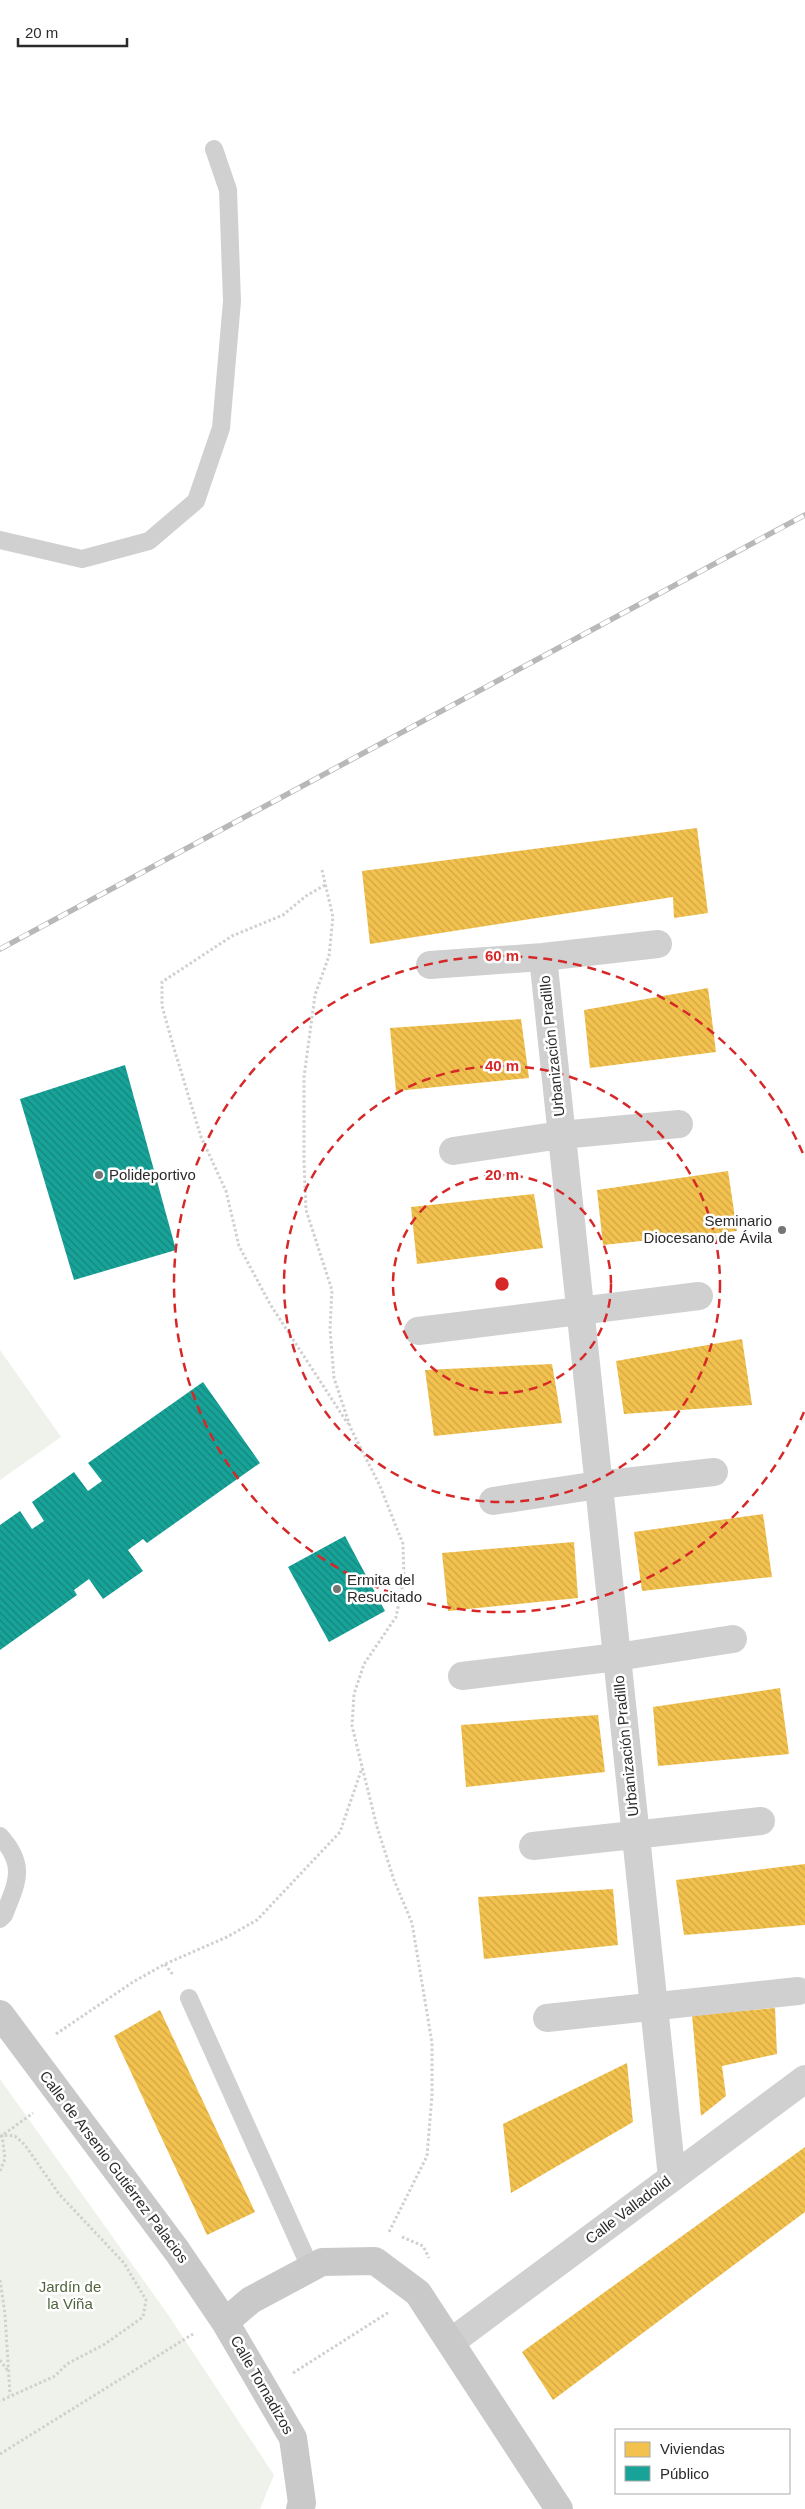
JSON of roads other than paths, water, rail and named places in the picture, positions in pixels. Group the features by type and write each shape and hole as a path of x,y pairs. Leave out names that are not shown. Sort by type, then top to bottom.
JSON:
{"street":[{"name":"Urbanización Pradillo","path":"430,965 542,957 658,944"},
{"name":"Urbanización Pradillo","path":"542,957 672,2177"},
{"name":"Urbanización Pradillo","path":"453,1151 561,1135 679,1124"},
{"path":"418,1331 699,1296"},
{"path":"493,1501 598,1485 714,1472"},
{"name":"Urbanización Pradillo","path":"462,1676 617,1658 733,1639"},
{"name":"Urbanización Pradillo","path":"533,1846 761,1821"},
{"path":"547,2018 798,1992"},
{"name":"Calle de Arsenio Gutiérrez Palacios","path":"0,2014 177,2251 225,2322"},
{"name":"Calle Valladolid","path":"451,2342 805,2079"},
{"path":"225,2322 251,2300 322,2262 375,2261 418,2293 559,2509"},
{"name":"Calle Tornadizos","path":"225,2322 293,2438 302,2503 300,2509"}],"lane":[{"path":"0,540 82,560 149,541 196,501 221,428 232,301 228,190 214,148"},
{"path":"0,1836 13,1850 18,1879 4,1916 0,1919"},
{"path":"189,1998 310,2267"}],"railway":[{"path":"0,949 805,515"}],"place":[{"name":"Polideportivo","path":"99,1175"},
{"name":"Seminario Diocesano de Ávila","path":"782,1230"},
{"name":"Ermita del Resucitado","path":"337,1589"}],"park label":[{"name":"Jardín de la Viña","path":"70,2296"}]}
